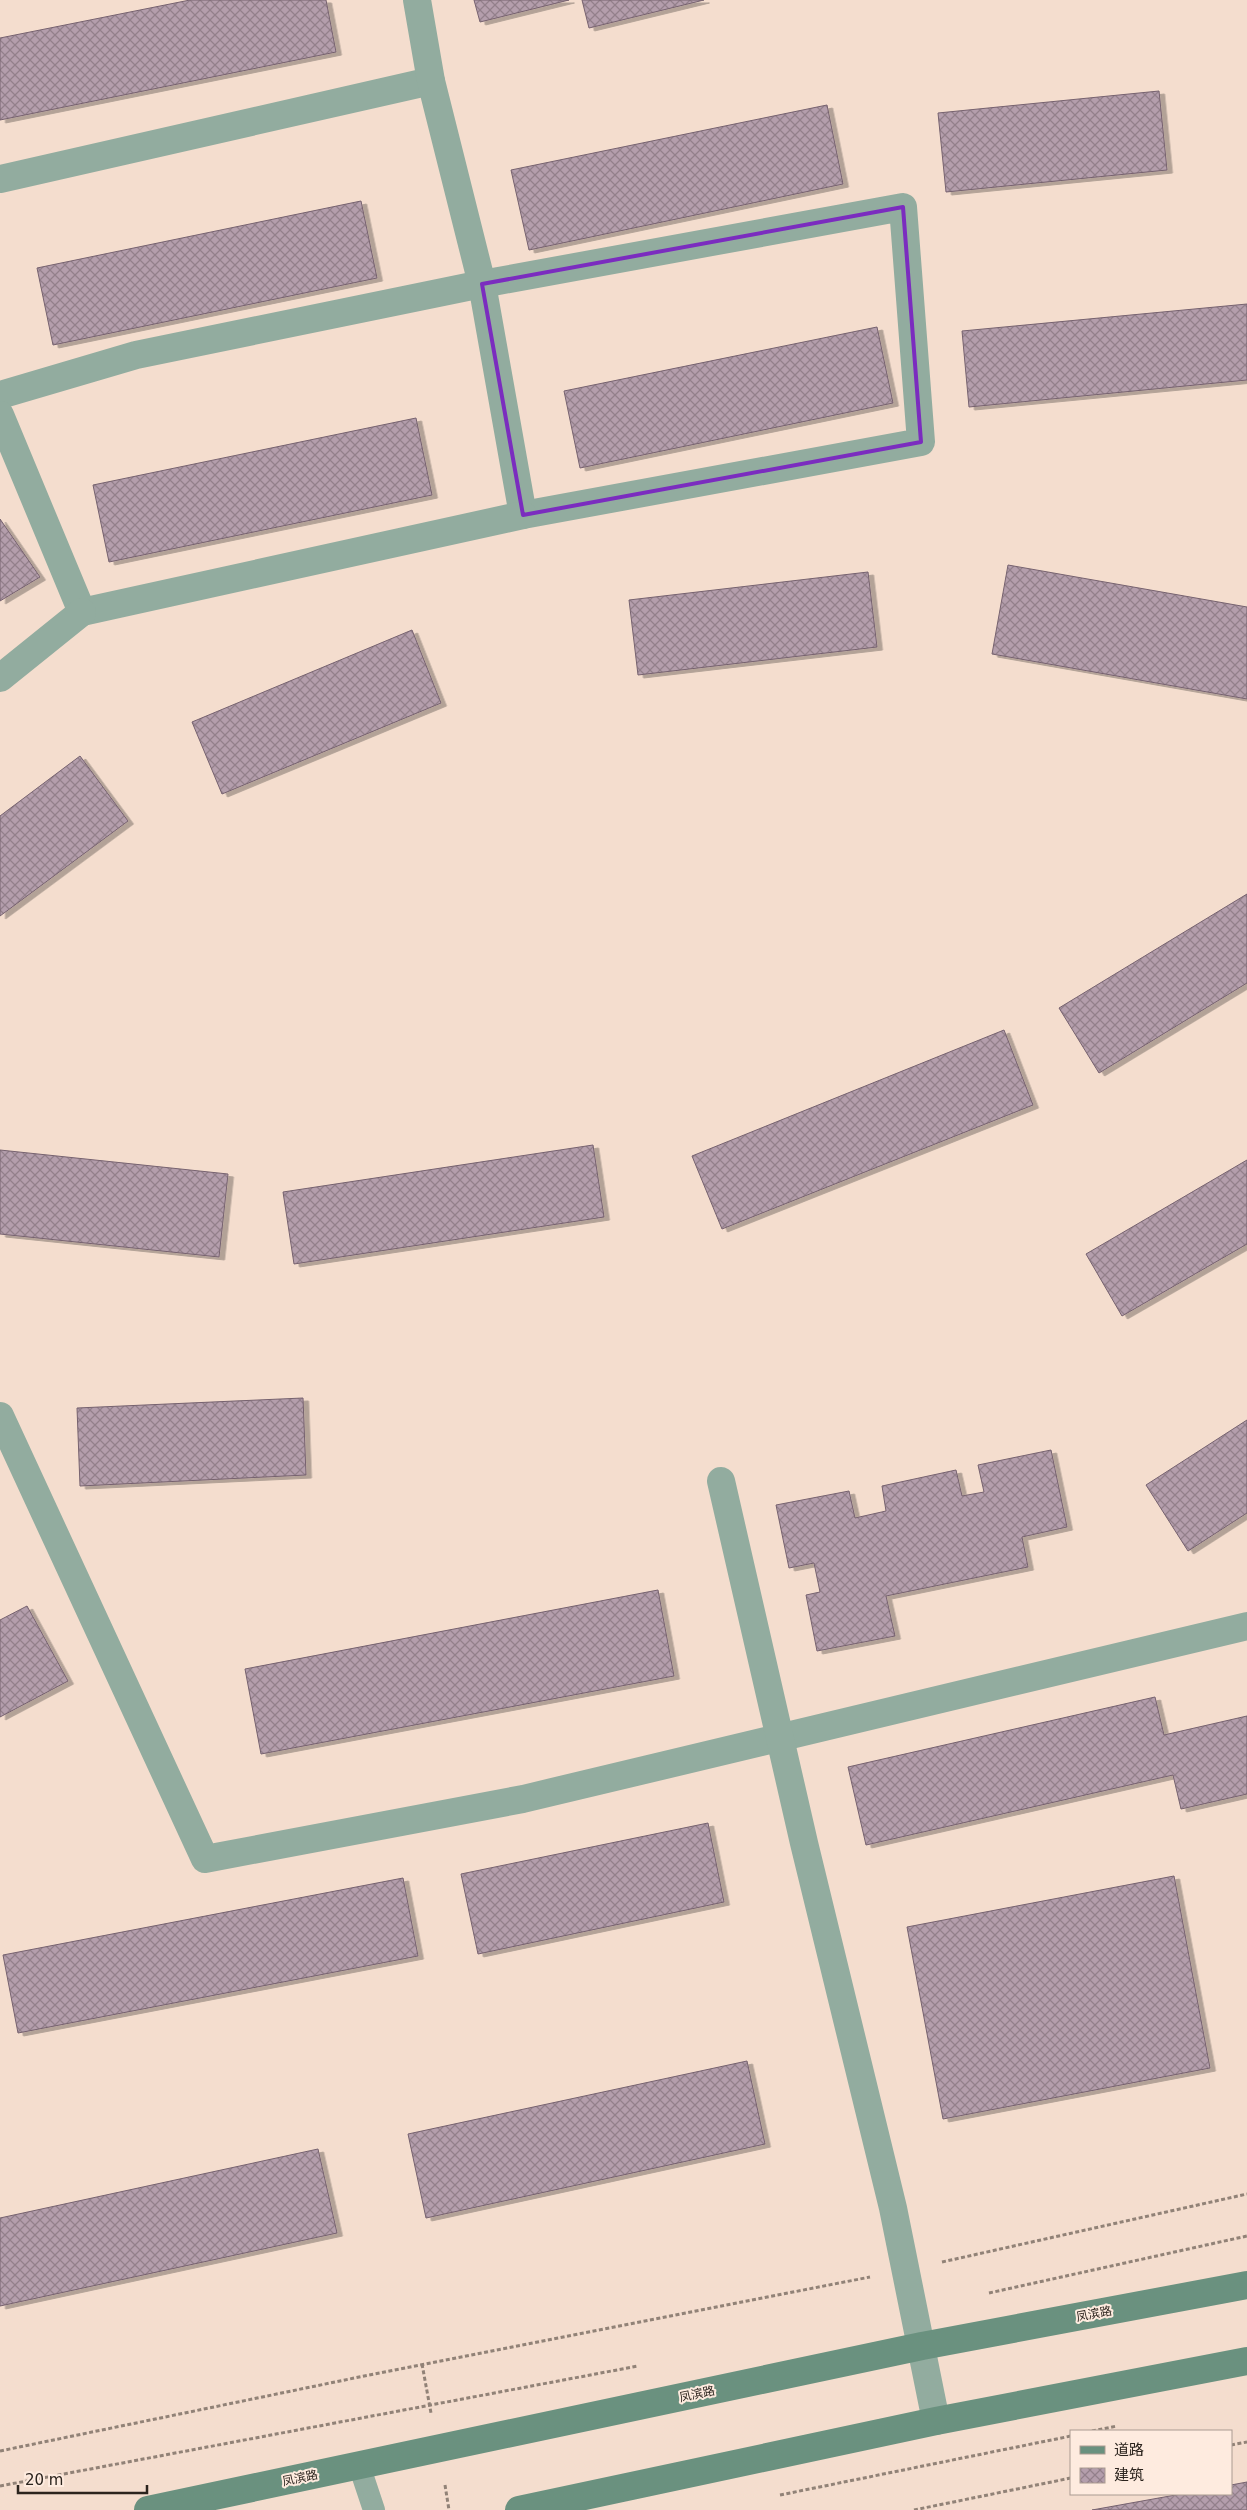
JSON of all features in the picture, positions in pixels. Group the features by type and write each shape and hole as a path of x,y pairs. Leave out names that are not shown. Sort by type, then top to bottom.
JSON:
{"main road":[{"name":"凤滨路","path":"148,2510 922,2346 1247,2285"},
{"path":"519,2510 936,2421 1247,2361"}],"street":[{"path":"417,0 431,81 482,284 523,515"},
{"path":"0,179 431,81"},
{"path":"0,395 136,355 482,284 903,207 921,442 523,515 82,612 0,678"},
{"path":"0,415 82,612"},
{"path":"0,1416 205,1859 523,1799 1247,1626"},
{"path":"721,1481 780,1737 891,2198 936,2421"}],"lane":[{"path":"359,2465 374,2510"}],"path":[{"path":"0,2451 369,2375 906,2270 1247,2194"},
{"path":"980,2295 1247,2236"},
{"path":"0,2486 641,2365"},
{"path":"772,2496 1070,2436"},
{"path":"1232,2445 1247,2442"},
{"path":"914,2510 1070,2478"}],"highlighted area":[{"path":"903,207 921,442 523,515 482,284"}],"building":[{"path":"190,0 326,0 336,52 0,120 0,38"},
{"path":"474,0 569,0 480,22"},
{"path":"582,0 704,0 589,28"},
{"path":"1159,91 1167,170 946,192 938,113"},
{"path":"827,105 843,184 529,250 511,170"},
{"path":"361,201 377,278 53,345 37,268"},
{"path":"1247,304 1247,380 969,407 962,331"},
{"path":"877,327 893,403 580,468 564,391"},
{"path":"416,418 432,495 109,562 93,485"},
{"path":"0,519 40,577 0,601"},
{"path":"1008,565 1247,607 1247,699 992,654"},
{"path":"868,572 877,647 638,675 629,600"},
{"path":"412,630 441,703 222,794 192,722"},
{"path":"80,756 128,821 0,916 0,816"},
{"path":"1247,894 1247,983 1099,1073 1059,1008"},
{"path":"1004,1030 1033,1105 722,1229 692,1156"},
{"path":"593,1145 604,1217 294,1264 283,1192"},
{"path":"0,1150 228,1174 219,1257 0,1234"},
{"path":"1247,1160 1247,1244 1122,1316 1086,1254"},
{"path":"303,1398 306,1475 80,1486 77,1408"},
{"path":"1247,1420 1247,1513 1188,1551 1146,1485"},
{"path":"1051,1450 1067,1527 1022,1537 1028,1567 886,1596 895,1636 817,1651 806,1595 820,1592 814,1563 789,1568 776,1505 849,1491 855,1518 886,1511 882,1486 956,1470 962,1496 984,1492 978,1465"},
{"path":"658,1590 674,1676 261,1754 245,1669"},
{"path":"27,1606 68,1681 0,1717 0,1620"},
{"path":"1155,1697 1164,1735 1247,1716 1247,1794 1181,1809 1173,1775 866,1845 848,1767"},
{"path":"708,1823 724,1902 478,1954 461,1874"},
{"path":"1174,1876 1210,2068 943,2119 907,1927"},
{"path":"403,1878 418,1956 18,2033 3,1955"},
{"path":"747,2061 765,2144 426,2218 408,2134"},
{"path":"318,2149 337,2233 0,2306 0,2218"},
{"path":"1247,2482 1247,2510 1092,2510 1175,2495 1232,2495 1232,2485"}]}
